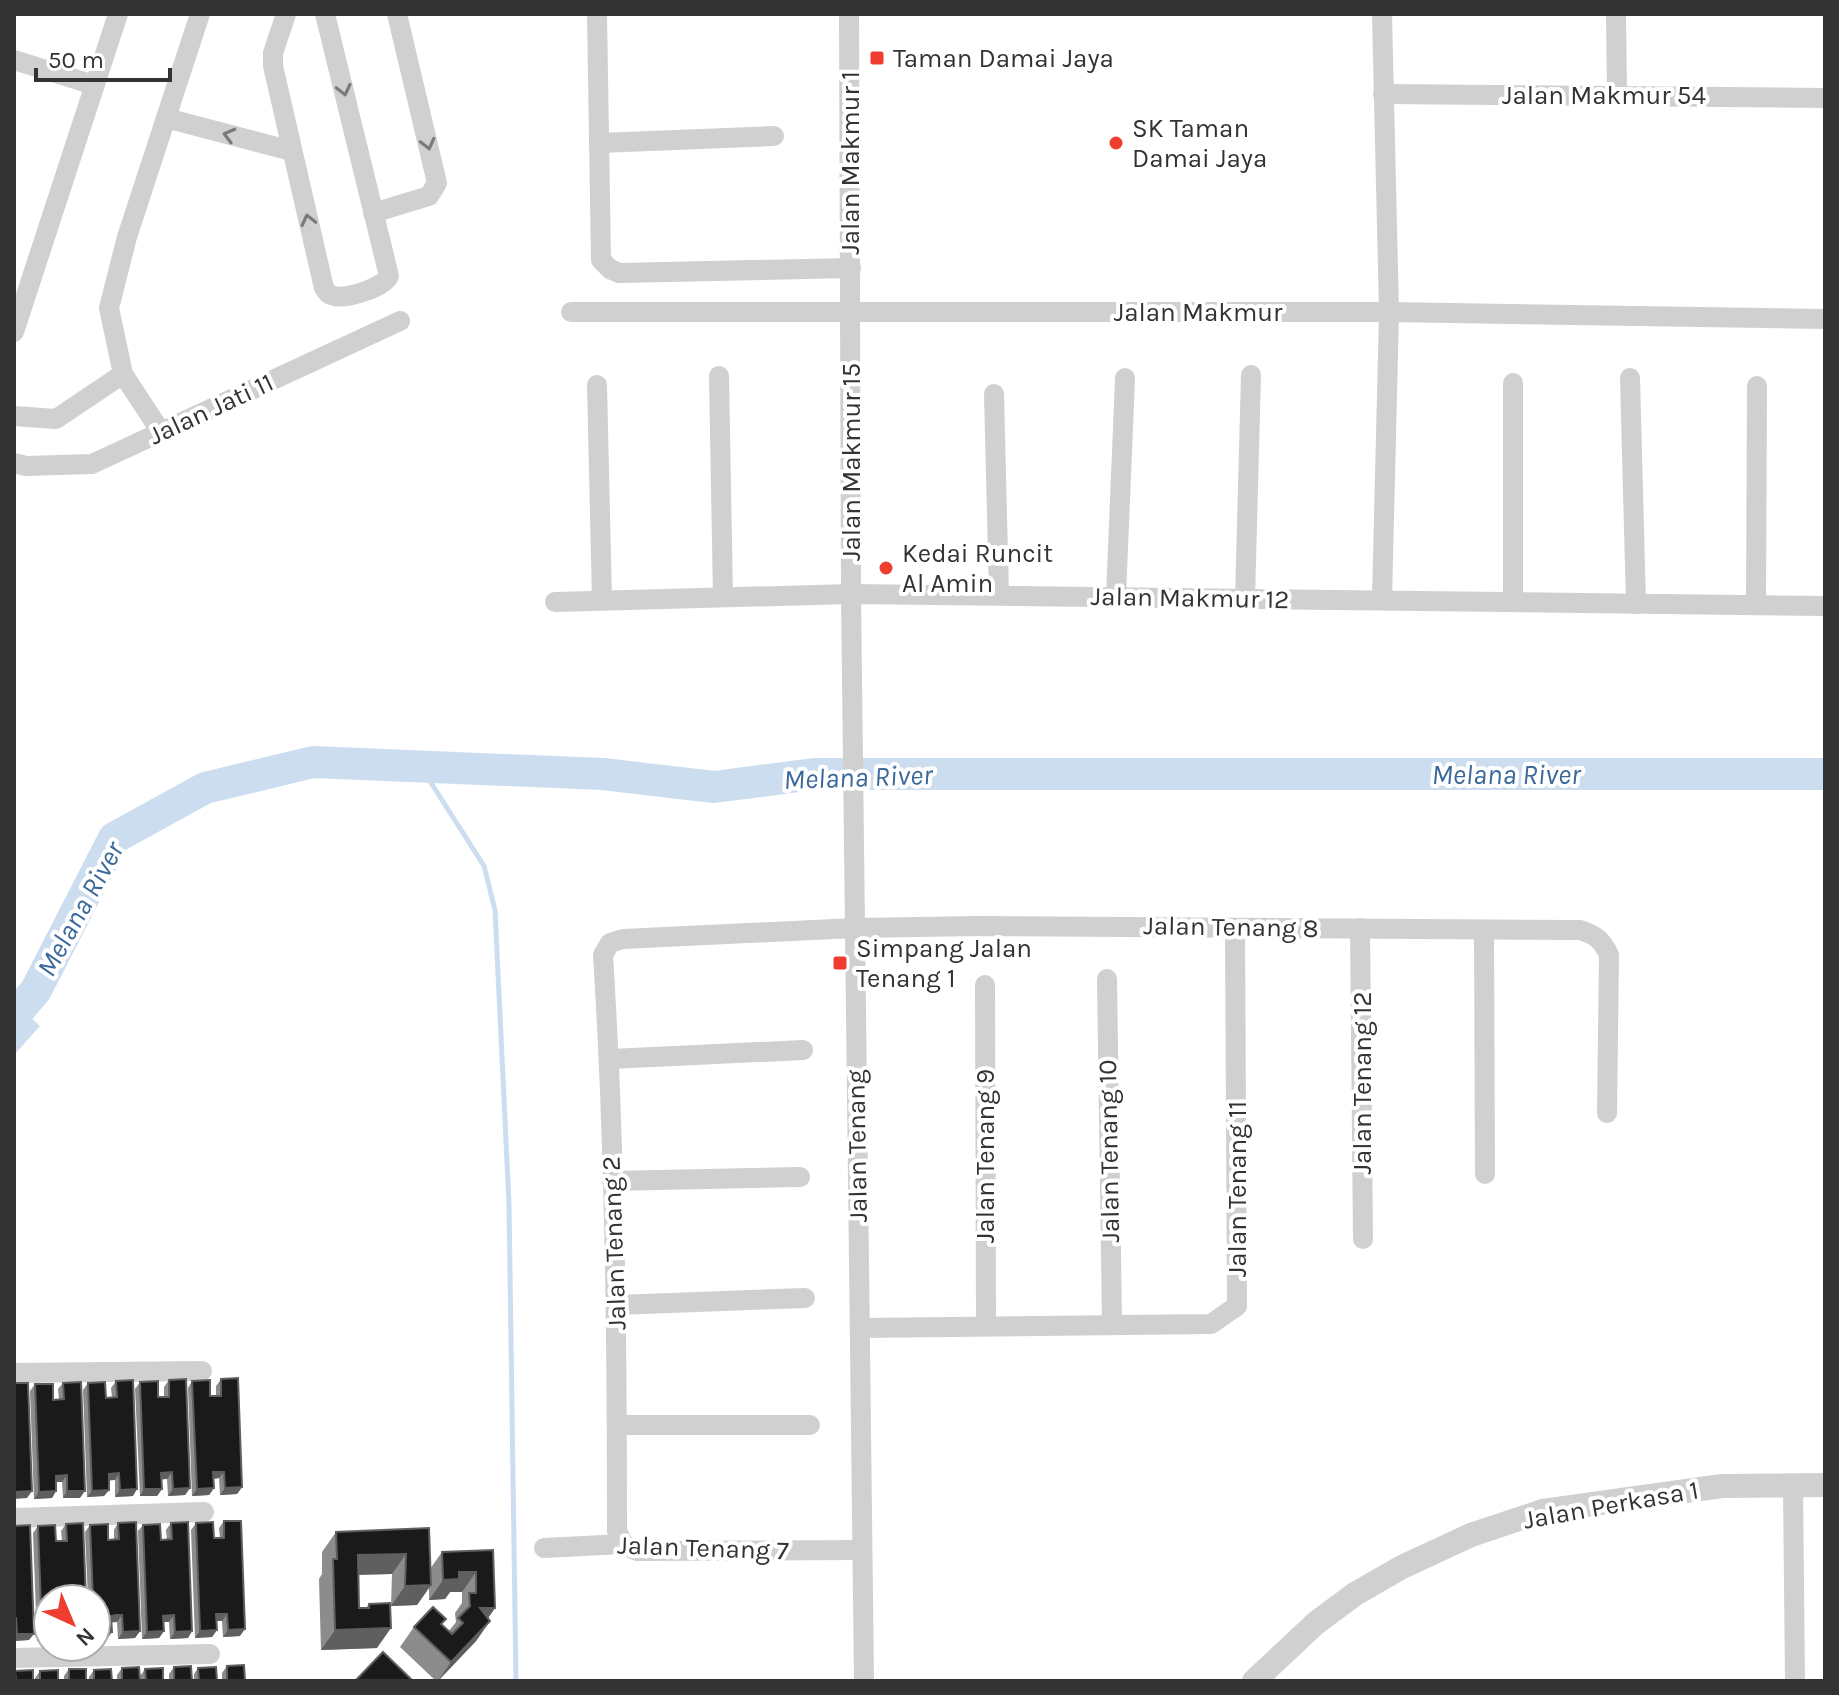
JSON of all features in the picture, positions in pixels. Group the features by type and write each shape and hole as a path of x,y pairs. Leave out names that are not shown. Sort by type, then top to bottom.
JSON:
{"street":[{"path":"14,332 118,14"},
{"path":"161,432 123,374 109,308 127,237 200,14"},
{"path":"286,14 273,53 273,66 324,288 336,297 379,287 386,283 389,276 325,14"},
{"path":"373,213 429,196 437,183 397,14"},
{"path":"597,14 601,260 619,273 851,268"},
{"name":"Jalan Makmur 1","path":"849,14 851,312"},
{"path":"1382,14 1389,312 1382,600"},
{"path":"1616,14 1617,95"},
{"path":"14,60 94,85"},
{"name":"Jalan Makmur 54","path":"1383,94 1825,98"},
{"path":"166,118 292,151"},
{"path":"599,143 774,136"},
{"name":"Jalan Makmur","path":"571,312 1389,312 1825,319"},
{"name":"Jalan Makmur 15","path":"851,312 852,603"},
{"name":"Jalan Jati 11","path":"14,463 26,466 92,464 400,321"},
{"path":"14,416 56,419 123,374"},
{"path":"1245,599 1251,375"},
{"path":"719,376 723,597"},
{"path":"1116,597 1125,378"},
{"path":"1630,378 1636,604"},
{"path":"1513,383 1513,602"},
{"path":"597,385 602,600"},
{"path":"1756,605 1757,386"},
{"path":"994,394 999,595"},
{"name":"Jalan Makmur 12","path":"555,602 723,597 852,603 999,595 1825,606"},
{"name":"Jalan Tenang","path":"852,603 864,1681"},
{"name":"Jalan Tenang 8","path":"610,943 623,939 855,928 979,926 1580,930 1594,934 1603,942 1609,955 1607,1113"},
{"name":"Jalan Tenang 11","path":"860,1328 1211,1324 1237,1306 1235,928"},
{"name":"Jalan Tenang 12","path":"1360,928 1363,1239"},
{"path":"1484,930 1485,1174"},
{"name":"Jalan Tenang 2","path":"610,943 603,955 610,1059 616,1305 617,1531 623,1544"},
{"name":"Jalan Tenang 10","path":"1107,979 1112,1324"},
{"name":"Jalan Tenang 9","path":"985,985 986,1326"},
{"path":"610,1059 803,1050"},
{"path":"612,1181 800,1177"},
{"path":"616,1305 805,1298"},
{"path":"14,1373 202,1371"},
{"path":"617,1425 810,1425"},
{"path":"1793,1485 1795,1681"},
{"name":"Jalan Perkasa 1","path":"1254,1681 1316,1623 1355,1594 1402,1567 1471,1535 1543,1511 1722,1486 1825,1485"},
{"path":"14,1518 204,1512"},
{"name":"Jalan Tenang 7","path":"544,1548 623,1544 637,1551 862,1550"},
{"path":"14,1658 210,1654"}],"water":[{"path":"14,1002 40,1026 14,1055"}],"building":[{"path":"238,1378 242,1487 225,1488 224,1472 213,1472 214,1488 197,1489 192,1381 210,1380 210,1396 221,1396 221,1379"},
{"path":"186,1379 190,1488 173,1489 172,1472 161,1473 162,1489 144,1489 140,1382 158,1381 158,1397 169,1397 169,1380"},
{"path":"133,1380 137,1489 120,1490 119,1473 109,1474 109,1490 92,1491 88,1383 105,1382 106,1398 117,1397 116,1381"},
{"path":"81,1382 85,1491 67,1491 67,1475 56,1476 56,1491 39,1492 35,1384 53,1384 53,1400 64,1399 63,1383"},
{"path":"14,1383 28,1383 32,1491 15,1492"},
{"path":"224,1521 241,1521 245,1629 228,1630 227,1614 216,1614 217,1630 200,1631 196,1523 213,1522 214,1538 224,1538"},
{"path":"136,1522 140,1631 123,1632 122,1615 112,1616 112,1583 92,1583 90,1525 108,1524 108,1540 119,1539 118,1523"},
{"path":"188,1522 192,1631 175,1632 174,1615 163,1616 164,1631 147,1632 143,1525 160,1524 161,1540 172,1539 171,1523"},
{"path":"83,1523 85,1583 40,1583 38,1526 55,1525 56,1541 67,1541 66,1524"},
{"path":"30,1525 32,1634 17,1634 14,1618 14,1526"},
{"path":"429,1528 431,1585 405,1586 406,1554 358,1555 359,1608 390,1603 391,1628 335,1630 333,1559 337,1559 336,1532"},
{"path":"493,1550 495,1608 480,1608 490,1621 451,1662 414,1627 433,1607 446,1619 441,1624 452,1634 463,1623 458,1618 470,1606 469,1593 476,1593 476,1572 459,1572 459,1579 443,1580 442,1552"},
{"path":"383,1652 413,1681 355,1681"},
{"path":"244,1665 245,1681 227,1681 227,1666"},
{"path":"191,1666 192,1681 174,1681 174,1667"},
{"path":"139,1667 140,1681 122,1681 122,1668"},
{"path":"216,1667 217,1681 199,1681 198,1668"},
{"path":"163,1668 163,1681 146,1681 145,1669"},
{"path":"69,1669 86,1669 86,1681 69,1681"},
{"path":"111,1669 112,1681 94,1681 94,1670"},
{"path":"33,1670 33,1681 16,1681 15,1671"},
{"path":"58,1670 58,1681 40,1681 40,1671"}],"waterway":[{"name":"Melana River","path":"14,1016 36,990 114,838 205,788 313,762 603,774 714,787 814,774 1825,774"},
{"path":"421,767 484,866 495,910 509,1204 516,1681"}],"place":[{"name":"Taman Damai Jaya","path":"877,58"},
{"name":"SK Taman Damai Jaya","path":"1116,143"},
{"name":"Kedai Runcit Al Amin","path":"886,568"},
{"name":"Simpang Jalan Tenang 1","path":"840,963"}]}
